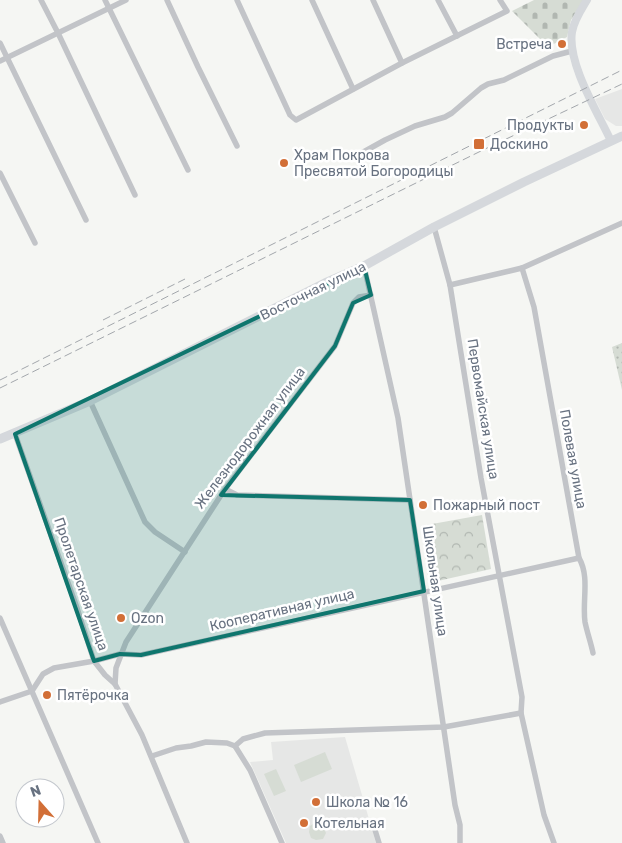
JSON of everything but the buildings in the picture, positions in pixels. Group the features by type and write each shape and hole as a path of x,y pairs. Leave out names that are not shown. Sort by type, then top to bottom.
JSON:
{"main road":[{"name":"Восточная улица","path":"0,439 90,401 325,283 364,266 434,227 524,182 622,136"}],"street":[{"path":"41,0 135,195"},
{"path":"105,0 188,170"},
{"path":"0,61 126,0"},
{"path":"167,0 237,146"},
{"path":"237,0 290,115 296,120 402,63 506,11 500,0"},
{"path":"312,0 353,89"},
{"path":"374,0 402,63"},
{"path":"438,0 457,36"},
{"path":"588,0 572,30 572,51 574,60 611,141"},
{"path":"0,43 86,220"},
{"path":"358,156 385,140 415,126 452,113 488,84 504,80 552,56 572,51"},
{"path":"0,173 34,243"},
{"path":"450,285 522,268 622,223"},
{"name":"Первомайская улица","path":"434,227 450,285 499,576 522,696 521,713 544,816 554,843"},
{"name":"Школьная улица","path":"364,266 398,418 455,806 460,825 460,843"},
{"name":"Полевая улица","path":"522,268 534,307 579,558 585,574 585,621 593,653"},
{"name":"Железнодорожная улица","path":"115,684 116,668 126,642 225,489 335,346 353,303 359,297 371,295"},
{"path":"90,401 145,522 155,532 185,552"},
{"name":"Пролетарская улица","path":"15,434 94,661 115,684 152,756 187,843"},
{"path":"225,489 237,495 410,500"},
{"name":"Кооперативная улица","path":"0,702 32,690 42,674 54,668 120,654 141,655 579,558"},
{"path":"0,618 98,843"},
{"path":"235,746 242,739 265,733 444,727 521,713"},
{"path":"152,756 176,748 206,742 227,743 235,746 250,770 282,843"},
{"path":"375,830 379,843"},
{"path":"0,836 2,843"}],"highlighted area":[{"path":"364,266 371,295 353,303 335,346 221,495 410,500 424,591 141,655 120,654 94,661 15,434"}],"shaded area":[{"path":"622,89 622,126 616,126 605,119 595,99"},
{"name":"Школа № 16","path":"345,737 376,843 286,843 250,762 273,760 271,742"}],"green space":[{"path":"534,0 584,0 571,20 567,37 548,47 512,11"},
{"path":"622,343 622,390 612,347"},
{"path":"482,515 491,569 429,583 421,526"},
{"path":"325,752 332,769 301,782 294,765"},
{"path":"276,769 286,791 274,796 264,774"},
{"path":"317,821 321,822 326,833 323,839 316,840 311,838 309,832 310,826"}],"railway":[{"path":"0,380 622,70"},
{"path":"0,388 483,150 622,84"},
{"path":"103,320 185,279"}],"place":[{"name":"Встреча","path":"562,44"},
{"name":"Продукты","path":"584,125"},
{"name":"Доскино","path":"479,144"},
{"name":"Храм Покрова Пресвятой Богородицы","path":"284,163"},
{"name":"Пожарный пост","path":"423,505"},
{"name":"Ozon","path":"121,618"},
{"name":"Пятёрочка","path":"47,695"},
{"name":"Школа № 16","path":"316,802"},
{"name":"Котельная","path":"304,823"}]}
